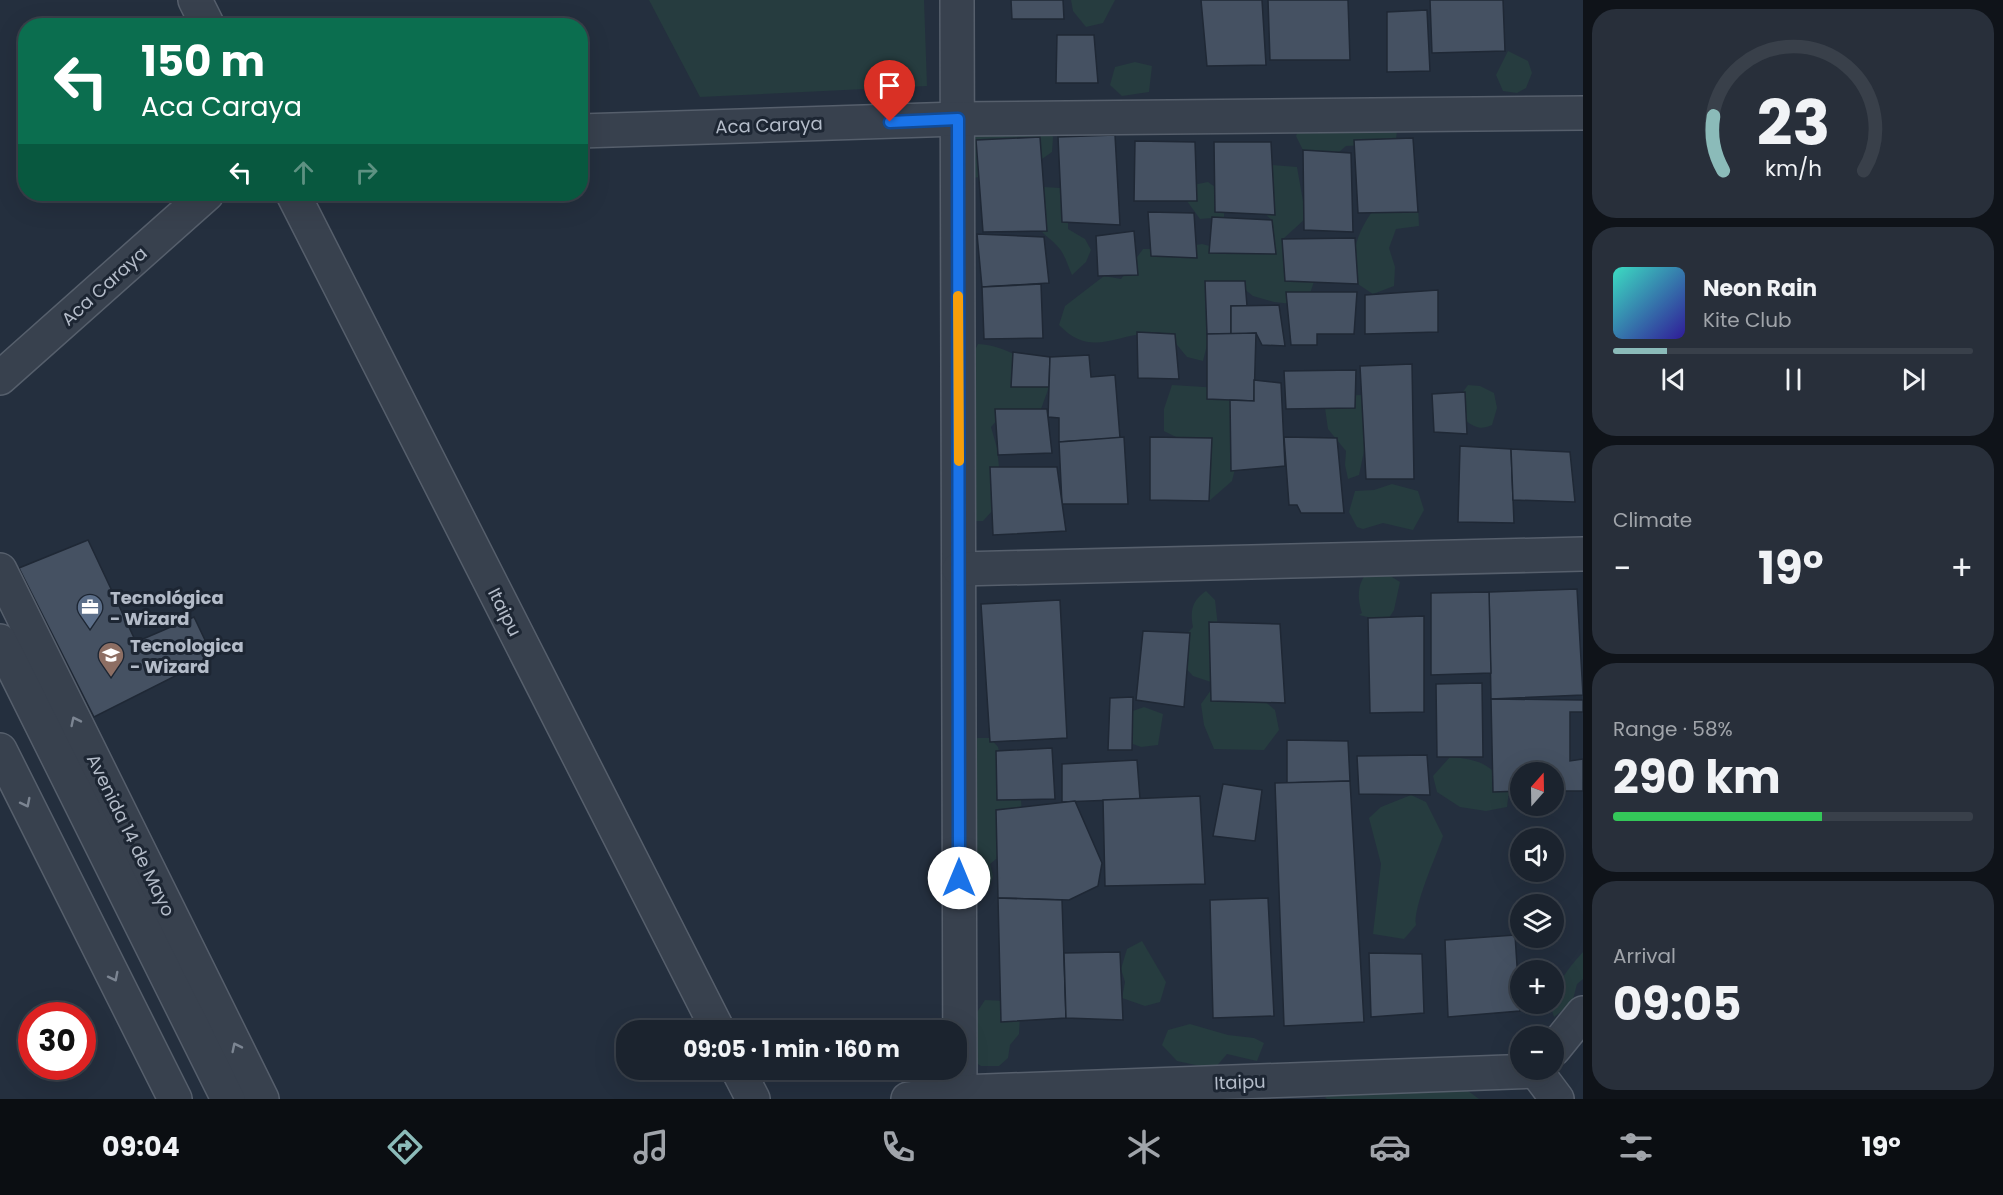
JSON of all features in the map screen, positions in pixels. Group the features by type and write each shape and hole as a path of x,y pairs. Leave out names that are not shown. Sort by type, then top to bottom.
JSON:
{"street":[{"path":"195,0 204,18"},
{"path":"957,0 960,1095"},
{"name":"Aca Caraya","path":"588,131 958,119 1583,113"},
{"name":"Aca Caraya","path":"0,378 199,201"},
{"name":"Itaipu","path":"297,201 713,1020"},
{"path":"959,570 1583,554"},
{"name":"Avenida 14 de Mayo","path":"0,570 262,1099"},
{"path":"0,641 228,1099"},
{"path":"0,750 175,1099"},
{"path":"1564,1036 1583,1013"},
{"name":"Itaipu","path":"908,1099 1510,1065"},
{"path":"743,1080 753,1099"},
{"path":"1549,1080 1557,1099"}],"green space":[{"path":"649,0 924,0 927,86 700,97"},
{"path":"1071,0 1115,0 1103,23 1086,27 1073,11"},
{"path":"1508,51 1528,61 1532,73 1526,88 1517,93 1503,91 1496,75"},
{"path":"1135,62 1152,66 1149,92 1122,96 1110,85 1115,67"},
{"path":"1302,120 1398,123 1396,139 1367,145 1346,146 1339,152 1326,153 1303,150 1296,136"},
{"path":"973,127 1048,129 1053,137 1052,152 1042,159 983,162 979,177 967,179"},
{"path":"1272,165 1297,167 1306,218 1283,239 1283,250 1316,276 1308,299 1292,304 1274,302 1253,296 1234,281 1213,281 1206,301 1207,345 1203,361 1187,357 1168,334 1151,333 1091,342 1070,335 1059,325 1065,306 1104,276 1121,279 1143,249 1171,249 1202,244 1241,254 1270,254 1275,242 1272,220 1266,215 1263,186"},
{"path":"1208,182 1225,194 1224,217 1200,219 1187,201 1188,186"},
{"path":"1394,185 1418,206 1419,226 1396,229 1389,248 1395,267 1394,286 1373,294 1358,284 1355,251 1364,224"},
{"path":"1044,187 1060,188 1068,196 1068,229 1085,239 1091,250 1086,262 1072,275 1061,251 1038,227"},
{"path":"978,344 999,348 1018,357 1035,370 1049,387 1041,409 1007,409 991,427 999,467 992,511 983,521 972,521 972,356"},
{"path":"1172,385 1220,388 1237,400 1236,465 1232,481 1209,501 1192,492 1178,438 1164,431 1164,409"},
{"path":"1468,385 1480,386 1494,393 1497,408 1492,425 1479,428 1466,421 1462,393"},
{"path":"1362,395 1367,433 1359,475 1348,479 1345,465 1346,451 1328,429 1325,408 1339,396"},
{"path":"1392,484 1418,491 1424,510 1413,530 1383,523 1363,529 1357,527 1349,512 1355,491 1374,490"},
{"path":"1369,570 1387,574 1400,582 1394,610 1389,618 1359,615 1362,613 1359,601 1360,585"},
{"path":"1206,591 1215,600 1218,627 1211,682 1193,676 1181,663 1185,636 1193,627 1193,606"},
{"path":"1211,690 1256,694 1275,710 1279,730 1264,750 1214,749 1204,725 1201,704"},
{"path":"1144,707 1163,714 1158,745 1141,747 1122,740 1130,712"},
{"path":"973,738 990,738 998,747 1004,771 1018,788 1022,815 1007,850 990,864 993,876 988,891 977,894 975,876 981,860 964,850"},
{"path":"1450,757 1478,762 1491,769 1509,791 1507,807 1486,811 1460,807 1437,792 1433,776"},
{"path":"1411,795 1426,802 1443,836 1421,895 1416,925 1404,939 1373,934 1381,864 1369,818 1381,807"},
{"path":"1142,941 1166,982 1160,1002 1145,1006 1122,998 1125,982 1121,969 1127,949"},
{"path":"1583,952 1583,979 1577,984 1572,1003 1564,1009 1564,977"},
{"path":"985,1000 1006,1001 1020,1015 1019,1034 1010,1045 1008,1058 999,1066 981,1066 973,1061 971,1049 977,1031 975,1015"},
{"path":"1190,1024 1228,1035 1254,1038 1264,1043 1257,1061 1227,1054 1214,1069 1177,1061 1162,1045 1168,1030"},
{"path":"1460,1085 1479,1099 1327,1099 1325,1097 1335,1087 1397,1094"}],"building":[{"path":"1011,0 1063,0 1064,19 1012,19"},
{"path":"1201,0 1262,0 1266,65 1207,66"},
{"path":"1268,0 1348,0 1350,60 1270,60"},
{"path":"1430,0 1503,0 1505,51 1432,53"},
{"path":"1427,10 1430,71 1387,72 1387,12"},
{"path":"1057,35 1094,35 1098,83 1056,83"},
{"path":"1115,135 1120,225 1062,222 1058,137"},
{"path":"1040,137 1047,231 983,232 976,140"},
{"path":"1413,138 1418,212 1358,213 1354,140"},
{"path":"1135,141 1195,142 1197,201 1134,201"},
{"path":"1214,142 1271,142 1275,215 1215,212"},
{"path":"1303,150 1351,153 1353,232 1304,230"},
{"path":"1148,212 1194,213 1197,258 1151,256"},
{"path":"1212,217 1272,220 1276,254 1209,253"},
{"path":"1134,231 1138,275 1098,276 1096,236"},
{"path":"977,234 1044,237 1049,283 982,287"},
{"path":"1355,238 1358,284 1285,281 1282,239"},
{"path":"1205,281 1245,281 1247,306 1231,306 1231,335 1207,334"},
{"path":"1041,284 1043,338 984,339 982,287"},
{"path":"1438,290 1438,332 1365,334 1365,295"},
{"path":"1286,292 1357,292 1354,334 1317,334 1317,345 1291,345"},
{"path":"1279,305 1285,346 1262,345 1256,333 1231,335 1231,306"},
{"path":"1137,332 1175,334 1179,379 1138,378"},
{"path":"1256,333 1254,401 1207,399 1207,334"},
{"path":"1013,352 1050,357 1049,387 1011,387"},
{"path":"1089,355 1091,377 1115,375 1120,438 1059,442 1059,418 1048,417 1050,357"},
{"path":"1412,364 1414,479 1366,479 1360,366"},
{"path":"1356,370 1355,408 1286,409 1284,371"},
{"path":"1254,380 1281,383 1285,466 1231,471 1230,400 1254,401"},
{"path":"1465,392 1467,434 1434,432 1432,394"},
{"path":"995,409 1047,409 1052,453 998,455"},
{"path":"1124,437 1128,504 1062,504 1059,442"},
{"path":"1150,437 1212,438 1209,501 1150,500"},
{"path":"1284,437 1337,438 1344,513 1301,513 1297,505 1289,505"},
{"path":"1460,446 1511,449 1514,523 1458,522"},
{"path":"1511,449 1570,452 1575,502 1513,500"},
{"path":"990,467 1057,467 1066,531 993,535"},
{"name":"Tecnológica - Wizard","path":"88,540 136,642 194,617 213,657 94,717 19,568"},
{"path":"1577,589 1583,695 1491,699 1489,592"},
{"path":"1489,592 1491,673 1431,675 1431,593"},
{"path":"1060,600 1067,738 990,742 981,604"},
{"path":"1424,616 1424,712 1370,713 1368,618"},
{"path":"1209,622 1280,624 1285,703 1211,701"},
{"path":"1143,631 1190,633 1184,707 1136,700"},
{"path":"1482,683 1483,757 1437,757 1436,684"},
{"path":"1133,697 1132,750 1108,750 1110,698"},
{"path":"1491,699 1583,700 1583,712 1570,712 1570,761 1583,759 1583,791 1564,791 1564,762 1510,762 1510,791 1493,792"},
{"path":"1287,740 1348,741 1350,781 1287,783"},
{"path":"1052,748 1055,799 997,800 996,751"},
{"path":"1427,755 1430,795 1359,794 1357,756"},
{"path":"1137,760 1140,799 1062,802 1062,764"},
{"path":"1350,781 1364,1022 1284,1026 1275,783"},
{"path":"1223,784 1262,790 1255,841 1213,836"},
{"path":"1200,796 1205,884 1105,886 1103,800"},
{"path":"1075,801 1102,863 1098,886 1069,900 998,898 996,810"},
{"path":"998,898 1062,900 1066,1018 1001,1022"},
{"path":"1268,898 1274,1016 1213,1018 1210,900"},
{"path":"1510,935 1510,948 1516,948 1517,960 1510,960 1510,1012 1448,1017 1445,940"},
{"path":"1120,952 1123,1020 1066,1018 1064,953"},
{"path":"1369,953 1422,954 1424,1013 1371,1017"}],"slow traffic":[{"path":"958,296 959,461"}],"place":[{"name":"Tecnológica - Wizard","path":"90,630"},
{"name":"Tecnologica - Wizard","path":"111,678"}],"route":[{"path":"890,122 958,119 959,878"}]}
